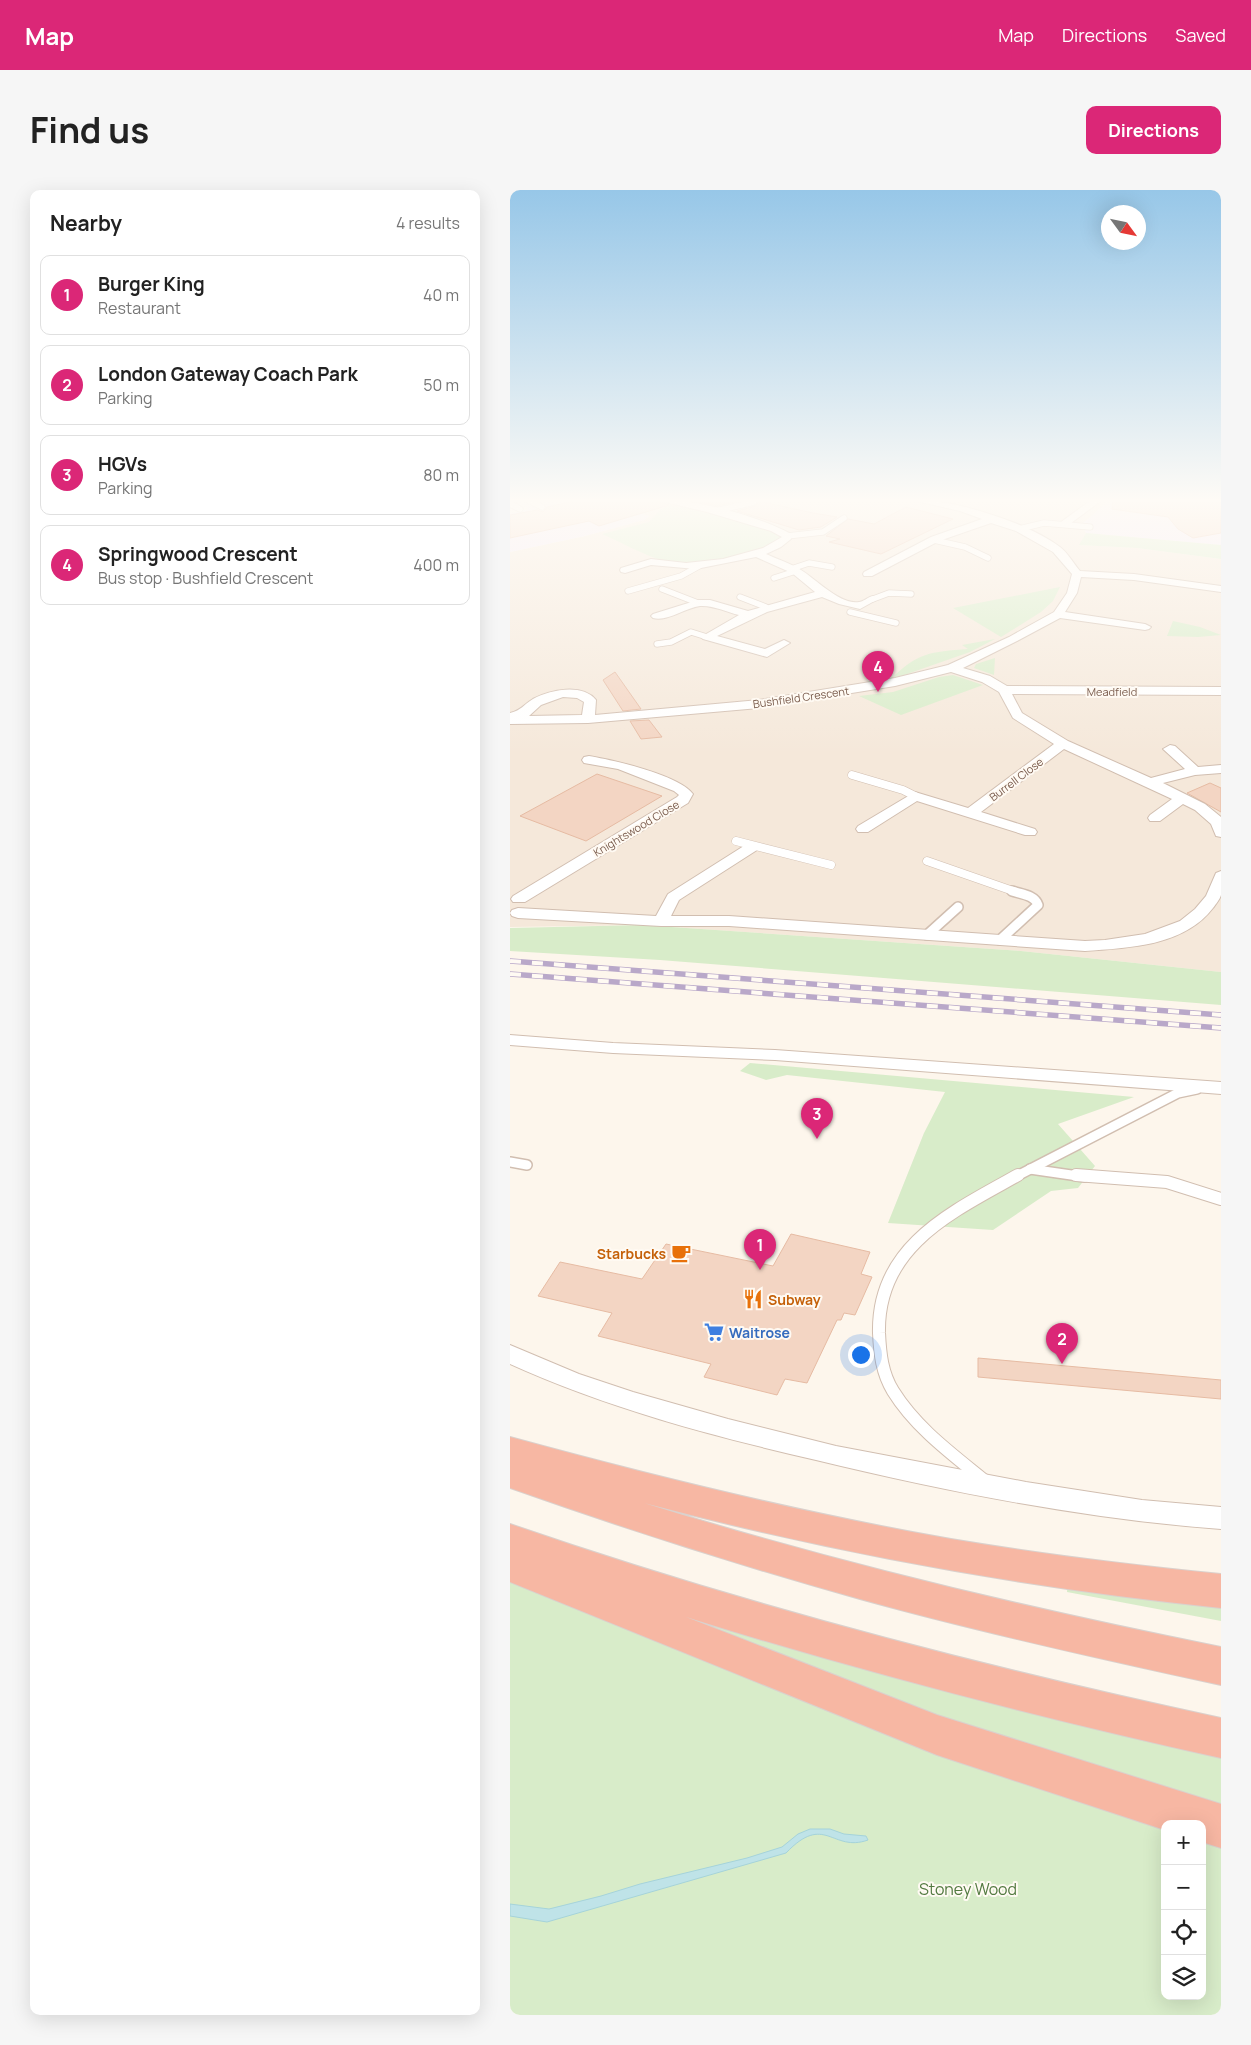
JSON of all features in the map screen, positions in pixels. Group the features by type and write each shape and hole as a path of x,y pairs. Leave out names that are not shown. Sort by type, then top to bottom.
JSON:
{"highway":[{"path":"510,1450 684,1498 914,1548 1039,1569 1221,1591"},
{"path":"510,1473 720,1543 886,1589 1062,1632 1221,1666"},
{"path":"510,1540 691,1602 925,1670 1221,1738"},
{"path":"510,1565 937,1735 1221,1826"}],"street":[{"path":"813,583 823,593 855,609 873,599"},
{"name":"Bushfield Crescent","path":"510,718 588,719 759,704 895,682 952,668 1013,639 1058,614 1072,593 1075,583"},
{"path":"1179,583 1221,589"},
{"path":"706,637 746,614 823,593"},
{"path":"657,616 698,603 710,603 746,614"},
{"path":"1058,614 1145,627"},
{"path":"706,637 767,653 784,643"},
{"path":"952,668 986,679 1004,690 1017,715 1063,744 1150,782 1200,807 1218,822 1221,832"},
{"name":"Meadfield","path":"1004,690 1221,691"},
{"name":"Bushfield Crescent","path":"510,718 525,713 537,702 562,693 580,695 590,700 588,719"},
{"name":"Burrell Close","path":"969,814 1063,744"},
{"path":"1170,749 1195,771"},
{"name":"Knightswood Close","path":"514,906 683,800 686,794 679,788 621,766 589,760"},
{"path":"1150,782 1195,771 1221,769"},
{"path":"863,829 915,796"},
{"name":"Burrell Close","path":"915,796 1030,832"},
{"path":"1155,818 1182,798"},
{"path":"661,920 673,897 752,847"},
{"path":"514,906 661,920 729,921 1085,946 1146,941 1168,933 1185,924 1217,899 1221,876"},
{"path":"510,1040 613,1048 775,1055 1213,1087"},
{"path":"510,1354 547,1370 673,1414 819,1452 994,1488 1165,1514 1221,1518"}],"lane":[{"path":"628,591 656,583"},
{"path":"662,589 698,603"},
{"path":"873,599 889,592 910,594"},
{"path":"740,597 766,607"},
{"path":"855,609 896,624"},
{"path":"657,644 671,642 691,632 706,637"},
{"path":"852,775 903,790 915,796"},
{"path":"736,841 752,847 816,860 831,866"},
{"path":"927,861 1037,901 1038,905 1000,940"},
{"path":"927,935 958,907"},
{"path":"994,1488 914,1418 897,1397 884,1374 878,1334 880,1302 891,1274 907,1251 948,1217 1030,1168 1178,1093 1213,1087"},
{"path":"510,1162 527,1165"},
{"path":"1030,1168 1095,1178 1167,1182 1221,1199"}],"shaded area":[{"path":"510,583 1221,583 1221,972 1021,951 642,925 510,927"}],"green space":[{"path":"1060,587 1053,601 1041,612 1001,637 953,608"},
{"path":"1173,621 1200,627 1221,635 1198,637 1167,636"},
{"path":"995,639 970,652 890,680 909,664 925,655 968,649 962,645"},
{"path":"995,658 994,675 974,668 976,664"},
{"path":"953,675 983,685 901,715 859,696 893,692 939,677"},
{"path":"642,925 1021,951 1221,972 1221,1005 660,960 510,951 510,928"},
{"path":"750,1063 1134,1097 1058,1124 1095,1166 1078,1188 1051,1191 993,1230 888,1223 924,1133 945,1092 787,1075 766,1080 740,1071"},
{"name":"Stoney Wood","path":"510,1536 733,1623 1221,1725 1221,2015 510,2015"},
{"path":"1068,1580 1221,1599 1221,1621 1067,1592"}],"water":[{"path":"810,1829 830,1829 844,1834 866,1836 868,1840 856,1843 845,1842 820,1834 810,1836 799,1841 786,1853 547,1922 510,1916 510,1904 549,1909 601,1896 782,1847 798,1834"}],"building":[{"path":"615,672 641,709 623,711 603,680"},
{"path":"649,720 662,737 641,739 630,721"},
{"path":"597,774 662,796 586,841 520,816"},
{"path":"1210,783 1221,788 1221,812 1187,793"},
{"path":"791,1234 870,1252 861,1274 872,1277 855,1315 844,1313 841,1320 837,1320 807,1383 785,1379 777,1395 704,1377 711,1364 598,1336 612,1313 538,1296 560,1262 642,1279 666,1244 773,1266"},
{"path":"978,1358 1221,1380 1221,1399 978,1377"}],"railway":[{"path":"510,961 1221,1015"},
{"path":"510,974 1221,1028"}],"place":[{"name":"Springwood Crescent","path":"878,692"},
{"name":"HGVs","path":"817,1139"},
{"name":"Starbucks","path":"681,1253"},
{"name":"Burger King","path":"760,1270"},
{"name":"Subway","path":"753,1299"},
{"name":"Waitrose","path":"714,1332"},
{"name":"London Gateway Coach Park","path":"1062,1364"}]}
